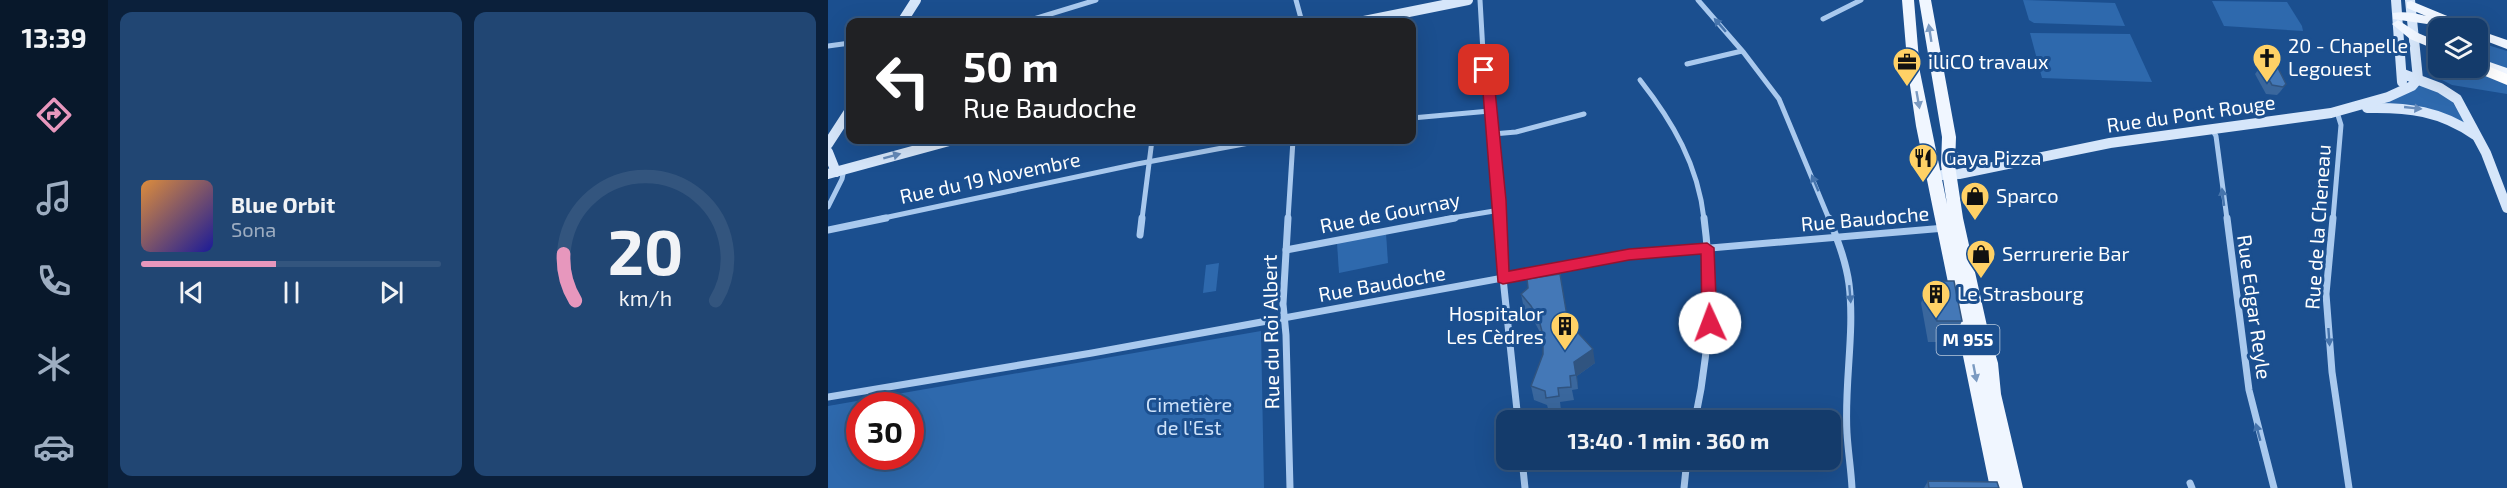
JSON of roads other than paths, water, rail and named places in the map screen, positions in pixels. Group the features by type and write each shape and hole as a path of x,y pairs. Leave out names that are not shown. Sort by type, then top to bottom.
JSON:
{"highway":[{"path":"2488,71 2507,80"}],"main road":[{"path":"905,18 916,0"},
{"path":"1379,18 1468,0"},
{"name":"M 955","path":"1908,0 1915,80 1990,363 1994,394 2014,488"},
{"name":"M 955","path":"1925,0 1949,137 1950,153 1942,175 1946,228 1999,488"},
{"path":"2395,93 2402,82 2403,74 2396,0"},
{"path":"2398,20 2411,7"},
{"path":"2411,7 2429,18"},
{"path":"2411,7 2439,18"},
{"path":"2411,7 2418,79"},
{"path":"2398,20 2414,36 2428,42"},
{"path":"2488,38 2507,47"},
{"path":"2488,43 2507,47"},
{"path":"2488,66 2507,74"},
{"path":"2403,74 2440,88 2457,99 2490,162 2507,208"},
{"name":"Rue du Pont Rouge","path":"1942,175 2110,143 2337,112 2410,87 2418,79"},
{"path":"2354,108 2412,107 2425,110 2458,123 2478,138"},
{"path":"828,144 846,116"},
{"path":"828,152 836,172 938,144"},
{"name":"Rue du Pont Rouge","path":"1950,153 1963,162 1990,165"}],"street":[{"path":"1037,18 1096,0"},
{"path":"1296,0 1301,18"},
{"path":"1480,0 1485,87 1489,90 1500,210 1503,278 1517,410"},
{"path":"1698,0 1779,99 1838,237 1846,265 1851,308 1847,433 1851,454 1852,488"},
{"path":"1823,19 1862,0"},
{"path":"828,46 846,44"},
{"path":"1687,64 1742,51"},
{"path":"1640,80 1667,114 1690,157 1703,200 1710,323 1708,351 1697,410"},
{"path":"1416,118 1490,111"},
{"name":"Rue de la Cheneau","path":"2337,112 2341,125 2326,294 2332,372 2349,488"},
{"path":"1493,134 1516,132 1584,114"},
{"name":"Rue Edgar Reyle","path":"2212,129 2216,136 2249,390 2274,488"},
{"path":"1140,236 1152,144"},
{"name":"Rue du 19 Novembre","path":"828,230 1244,144"},
{"name":"Rue du Roi Albert","path":"1290,488 1284,318 1293,144"},
{"path":"828,207 842,179 836,172"},
{"name":"Rue de Gournay","path":"1286,250 1377,231 1500,210"},
{"name":"Rue Baudoche","path":"828,397 1081,355 1629,255 1946,228"},
{"path":"1523,470 1525,488"},
{"path":"1684,488 1686,470"}],"place":[{"name":"20 - Chapelle Legouest","path":"2267,84"},
{"name":"illiCO travaux","path":"1907,88"},
{"name":"Gaya Pizza","path":"1923,184"},
{"name":"Sparco","path":"1975,222"},
{"name":"Serrurerie Bar","path":"1981,280"},
{"name":"Le Strasbourg","path":"1936,320"},
{"name":"Hospitalor Les Cèdres","path":"1565,352"}],"park label":[{"name":"Cimetière de l'Est","path":"1189,416"}]}
